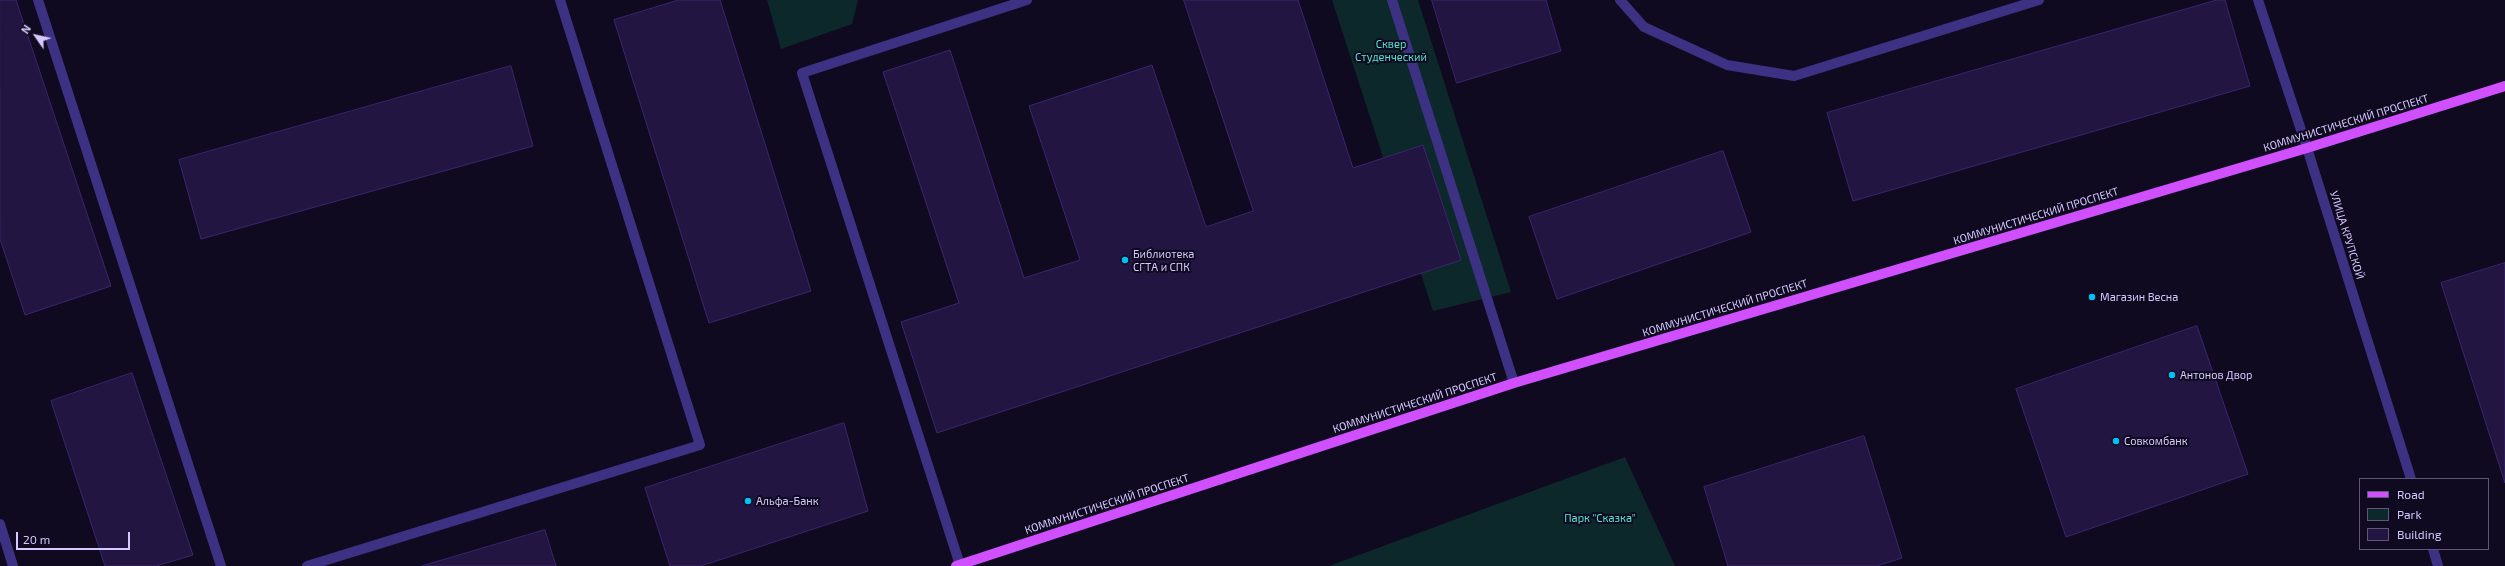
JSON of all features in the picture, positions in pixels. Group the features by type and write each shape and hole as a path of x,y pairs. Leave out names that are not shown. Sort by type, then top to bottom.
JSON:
{"main road":[{"name":"КОММУНИСТИЧЕСКИЙ ПРОСПЕКТ","path":"958,565 1514,383 2307,148 2505,86"}],"street":[{"path":"38,0 221,566"},
{"path":"307,566 700,445 560,0"},
{"path":"958,565 802,73 1028,0"},
{"path":"1392,0 1514,383"},
{"path":"1620,0 1644,27 1727,65 1794,76 2039,0"},
{"name":"УЛИЦА КРУПСКОЙ","path":"2258,0 2307,148 2411,478"},
{"path":"0,524 14,566"},
{"path":"2432,550 2438,566"}],"green space":[{"path":"767,0 858,0 852,24 781,49"},
{"name":"Сквер Студенческий","path":"1332,0 1418,0 1511,292 1433,311"},
{"name":"Парк \"Сказка\"","path":"1625,457 1675,566 1329,566"}],"building":[{"path":"0,0 16,0 111,286 25,315 0,239"},
{"path":"679,0 720,0 811,291 709,323 614,20"},
{"path":"1184,0 1298,0 1353,168 1423,145 1461,260 937,433 901,322 959,303 883,72 950,50 1024,278 1080,260 1029,106 1152,65 1206,227 1253,211"},
{"path":"1432,0 1546,0 1561,51 1457,83"},
{"path":"2217,0 2225,0 2250,86 1853,201 1827,113"},
{"path":"511,66 533,146 201,239 179,160"},
{"path":"1723,151 1751,232 1557,299 1529,217"},
{"path":"2505,263 2505,483 2441,283"},
{"path":"2197,326 2248,474 2066,537 2016,389"},
{"path":"132,373 193,555 156,566 105,566 51,401"},
{"path":"844,423 868,511 701,566 670,566 645,488"},
{"path":"1864,436 1902,558 1877,566 1728,566 1704,487"},
{"path":"545,530 556,566 422,566"}],"place":[{"name":"Библиотека СГТА и СПК","path":"1125,260"},
{"name":"Магазин Весна","path":"2092,297"},
{"name":"Антонов Двор","path":"2172,375"},
{"name":"Совкомбанк","path":"2116,441"},
{"name":"Альфа-Банк","path":"748,501"}]}
